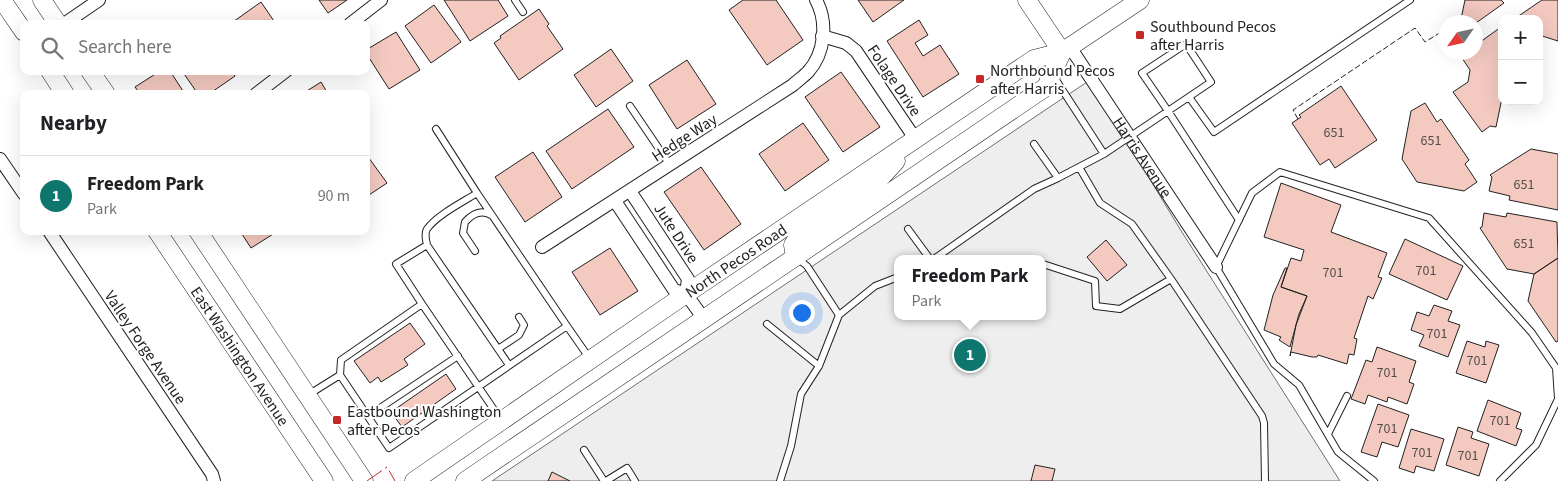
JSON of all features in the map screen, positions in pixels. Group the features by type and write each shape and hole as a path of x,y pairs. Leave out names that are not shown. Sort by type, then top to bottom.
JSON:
{"main road":[{"path":"2,0 20,26"},
{"path":"42,0 55,20"},
{"name":"Harris Avenue","path":"1027,0 1066,50"},
{"name":"North Pecos Road","path":"414,481 686,294 1034,59 1066,50 1140,0"},
{"name":"North Pecos Road","path":"465,481 1046,87 1066,50"},
{"path":"53,75 62,90"},
{"path":"93,75 103,90"},
{"path":"795,257 793,245 798,237 875,184 916,140"},
{"name":"East Washington Avenue","path":"160,235 324,481"},
{"name":"East Washington Avenue","path":"201,235 364,481"}],"street":[{"path":"70,20 99,0"},
{"path":"355,20 381,0"},
{"path":"816,0 823,21 822,36"},
{"name":"Folage Drive","path":"822,36 846,43 856,51 916,140"},
{"name":"Hedge Way","path":"542,248 792,85 808,71 821,48 822,36"},
{"name":"Harris Avenue","path":"1066,50 1130,137 1216,267"},
{"path":"261,90 281,75"},
{"path":"0,159 20,188"},
{"name":"Jute Drive","path":"630,192 688,279 686,294"},
{"name":"Jute Drive","path":"615,201 674,290 686,294 704,319"},
{"name":"Valley Forge Avenue","path":"52,235 212,474 214,481"}],"lane":[{"path":"515,0 523,12"},
{"path":"1190,97 1214,132 1410,0"},
{"path":"938,255 1034,189 1104,154 1168,111 1190,97 1211,82 1186,44 1142,73 1168,111 1239,220"},
{"path":"1052,74 1104,154"},
{"path":"630,106 670,165"},
{"path":"436,129 492,216 498,222 591,360"},
{"path":"1034,144 1058,178"},
{"path":"1079,167 1100,203 1132,224 1262,416 1264,423 1265,481"},
{"path":"1374,481 1338,452 1299,385 1274,364 1216,267 1252,194 1280,172 1429,218 1532,333 1556,368 1558,399 1536,445 1500,481"},
{"path":"477,193 438,219 427,230 425,236 427,245 509,365"},
{"path":"475,251 463,233 465,222 474,214 481,212 492,216"},
{"path":"908,229 929,255"},
{"path":"427,245 396,264 501,421"},
{"path":"795,257 807,266 839,315"},
{"path":"1046,265 1095,281 1096,306 1120,310 1171,279"},
{"path":"780,481 791,446 801,394 819,366 839,315 875,286 894,279"},
{"path":"422,304 341,360 340,375 389,448 567,326"},
{"path":"498,349 522,332 524,325 519,317"},
{"path":"767,324 819,366"},
{"path":"368,416 458,356"},
{"path":"307,396 340,375"},
{"path":"1328,434 1347,396"},
{"path":"584,450 605,481 627,468 635,481"}],"shaded area":[{"path":"1090,80 1180,229 1340,481 492,481"}],"building":[{"path":"319,0 347,0 328,13"},
{"path":"444,0 498,0 508,16 470,41"},
{"path":"743,0 776,0 803,40 767,65 729,10"},
{"path":"858,0 904,0 873,22"},
{"path":"1465,0 1501,0 1504,3 1483,18 1483,15 1462,15"},
{"path":"1542,0 1558,0 1558,41 1543,36 1543,15 1520,15"},
{"path":"261,2 273,20 236,20"},
{"path":"434,5 461,42 431,63 405,26"},
{"path":"539,9 549,24 547,26 563,49 519,80 494,43 501,38 500,36"},
{"path":"919,20 928,35 915,43 923,56 940,45 959,74 923,97 887,41"},
{"path":"1498,29 1498,105 1501,105 1496,127 1490,126 1482,132 1453,92 1468,82 1470,70 1463,60 1483,60 1483,40"},
{"path":"396,32 420,70 389,89 370,59 370,48"},
{"path":"611,49 633,81 596,107 574,75"},
{"path":"687,60 716,104 677,129 649,85"},
{"path":"841,72 880,127 843,152 805,97"},
{"path":"154,75 173,75 182,90 137,90 135,87"},
{"path":"185,75 235,76 215,90 195,90"},
{"path":"321,82 326,90 308,90"},
{"path":"1341,86 1377,140 1335,168 1329,159 1320,165 1292,123 1301,117 1299,115"},
{"path":"1425,103 1437,122 1441,119 1469,160 1465,164 1477,182 1464,191 1417,182 1402,159 1411,111"},
{"path":"608,109 634,147 572,189 546,151"},
{"path":"803,123 829,160 785,191 759,154"},
{"path":"1531,149 1558,154 1558,210 1509,200 1510,196 1489,191 1492,177 1490,175"},
{"path":"533,152 562,197 525,222 495,177"},
{"path":"370,160 387,183 370,194"},
{"path":"701,167 741,224 704,250 664,192"},
{"path":"1281,183 1341,205 1331,232 1387,253 1378,277 1382,278 1373,299 1368,296 1354,338 1357,339 1354,355 1349,354 1347,364 1318,355 1317,357 1312,357 1291,352 1290,356 1296,325 1307,296 1281,287 1291,258 1301,261 1304,250 1264,237"},
{"path":"1484,213 1506,217 1507,213 1557,222 1558,258 1534,274 1507,269 1480,228 1482,227"},
{"path":"243,235 272,235 251,248"},
{"path":"1405,239 1463,266 1447,300 1389,274"},
{"path":"1106,240 1127,265 1107,281 1087,257"},
{"path":"610,248 638,291 600,315 572,272"},
{"path":"1558,258 1558,341 1556,342 1528,301 1534,274"},
{"path":"1285,268 1287,268 1281,287 1307,296 1299,314 1290,347 1279,340 1281,337 1264,330 1273,295"},
{"path":"1434,305 1452,311 1448,321 1460,325 1448,357 1419,346 1424,335 1411,330 1417,312 1429,316"},
{"path":"410,323 425,344 404,359 408,365 381,382 378,377 370,383 354,361"},
{"path":"1467,341 1485,347 1486,341 1499,345 1486,383 1456,373"},
{"path":"1377,347 1416,361 1409,382 1414,384 1407,404 1388,397 1387,402 1368,395 1365,404 1351,399 1366,360 1372,362"},
{"path":"446,374 456,389 402,427 391,412"},
{"path":"1488,400 1521,413 1516,428 1522,430 1516,446 1477,431"},
{"path":"1378,404 1409,415 1398,447 1382,442 1377,457 1361,452"},
{"path":"1458,427 1473,432 1471,438 1489,444 1479,476 1446,465"},
{"path":"1411,429 1444,439 1434,471 1416,466 1414,473 1399,468"},
{"path":"1035,465 1055,469 1052,481 1031,481"},
{"path":"552,472 570,481 548,481"}],"fence":[{"path":"1298,119 1293,110 1415,28 1425,42 1438,34"}],"power":[{"path":"367,481 387,467 395,481"}],"place":[{"name":"Southbound Pecos after Harris","path":"1140,35"},
{"name":"Northbound Pecos after Harris","path":"980,79"},
{"name":"Freedom Park","path":"970,355"},
{"name":"Eastbound Washington after Pecos","path":"337,420"}]}
